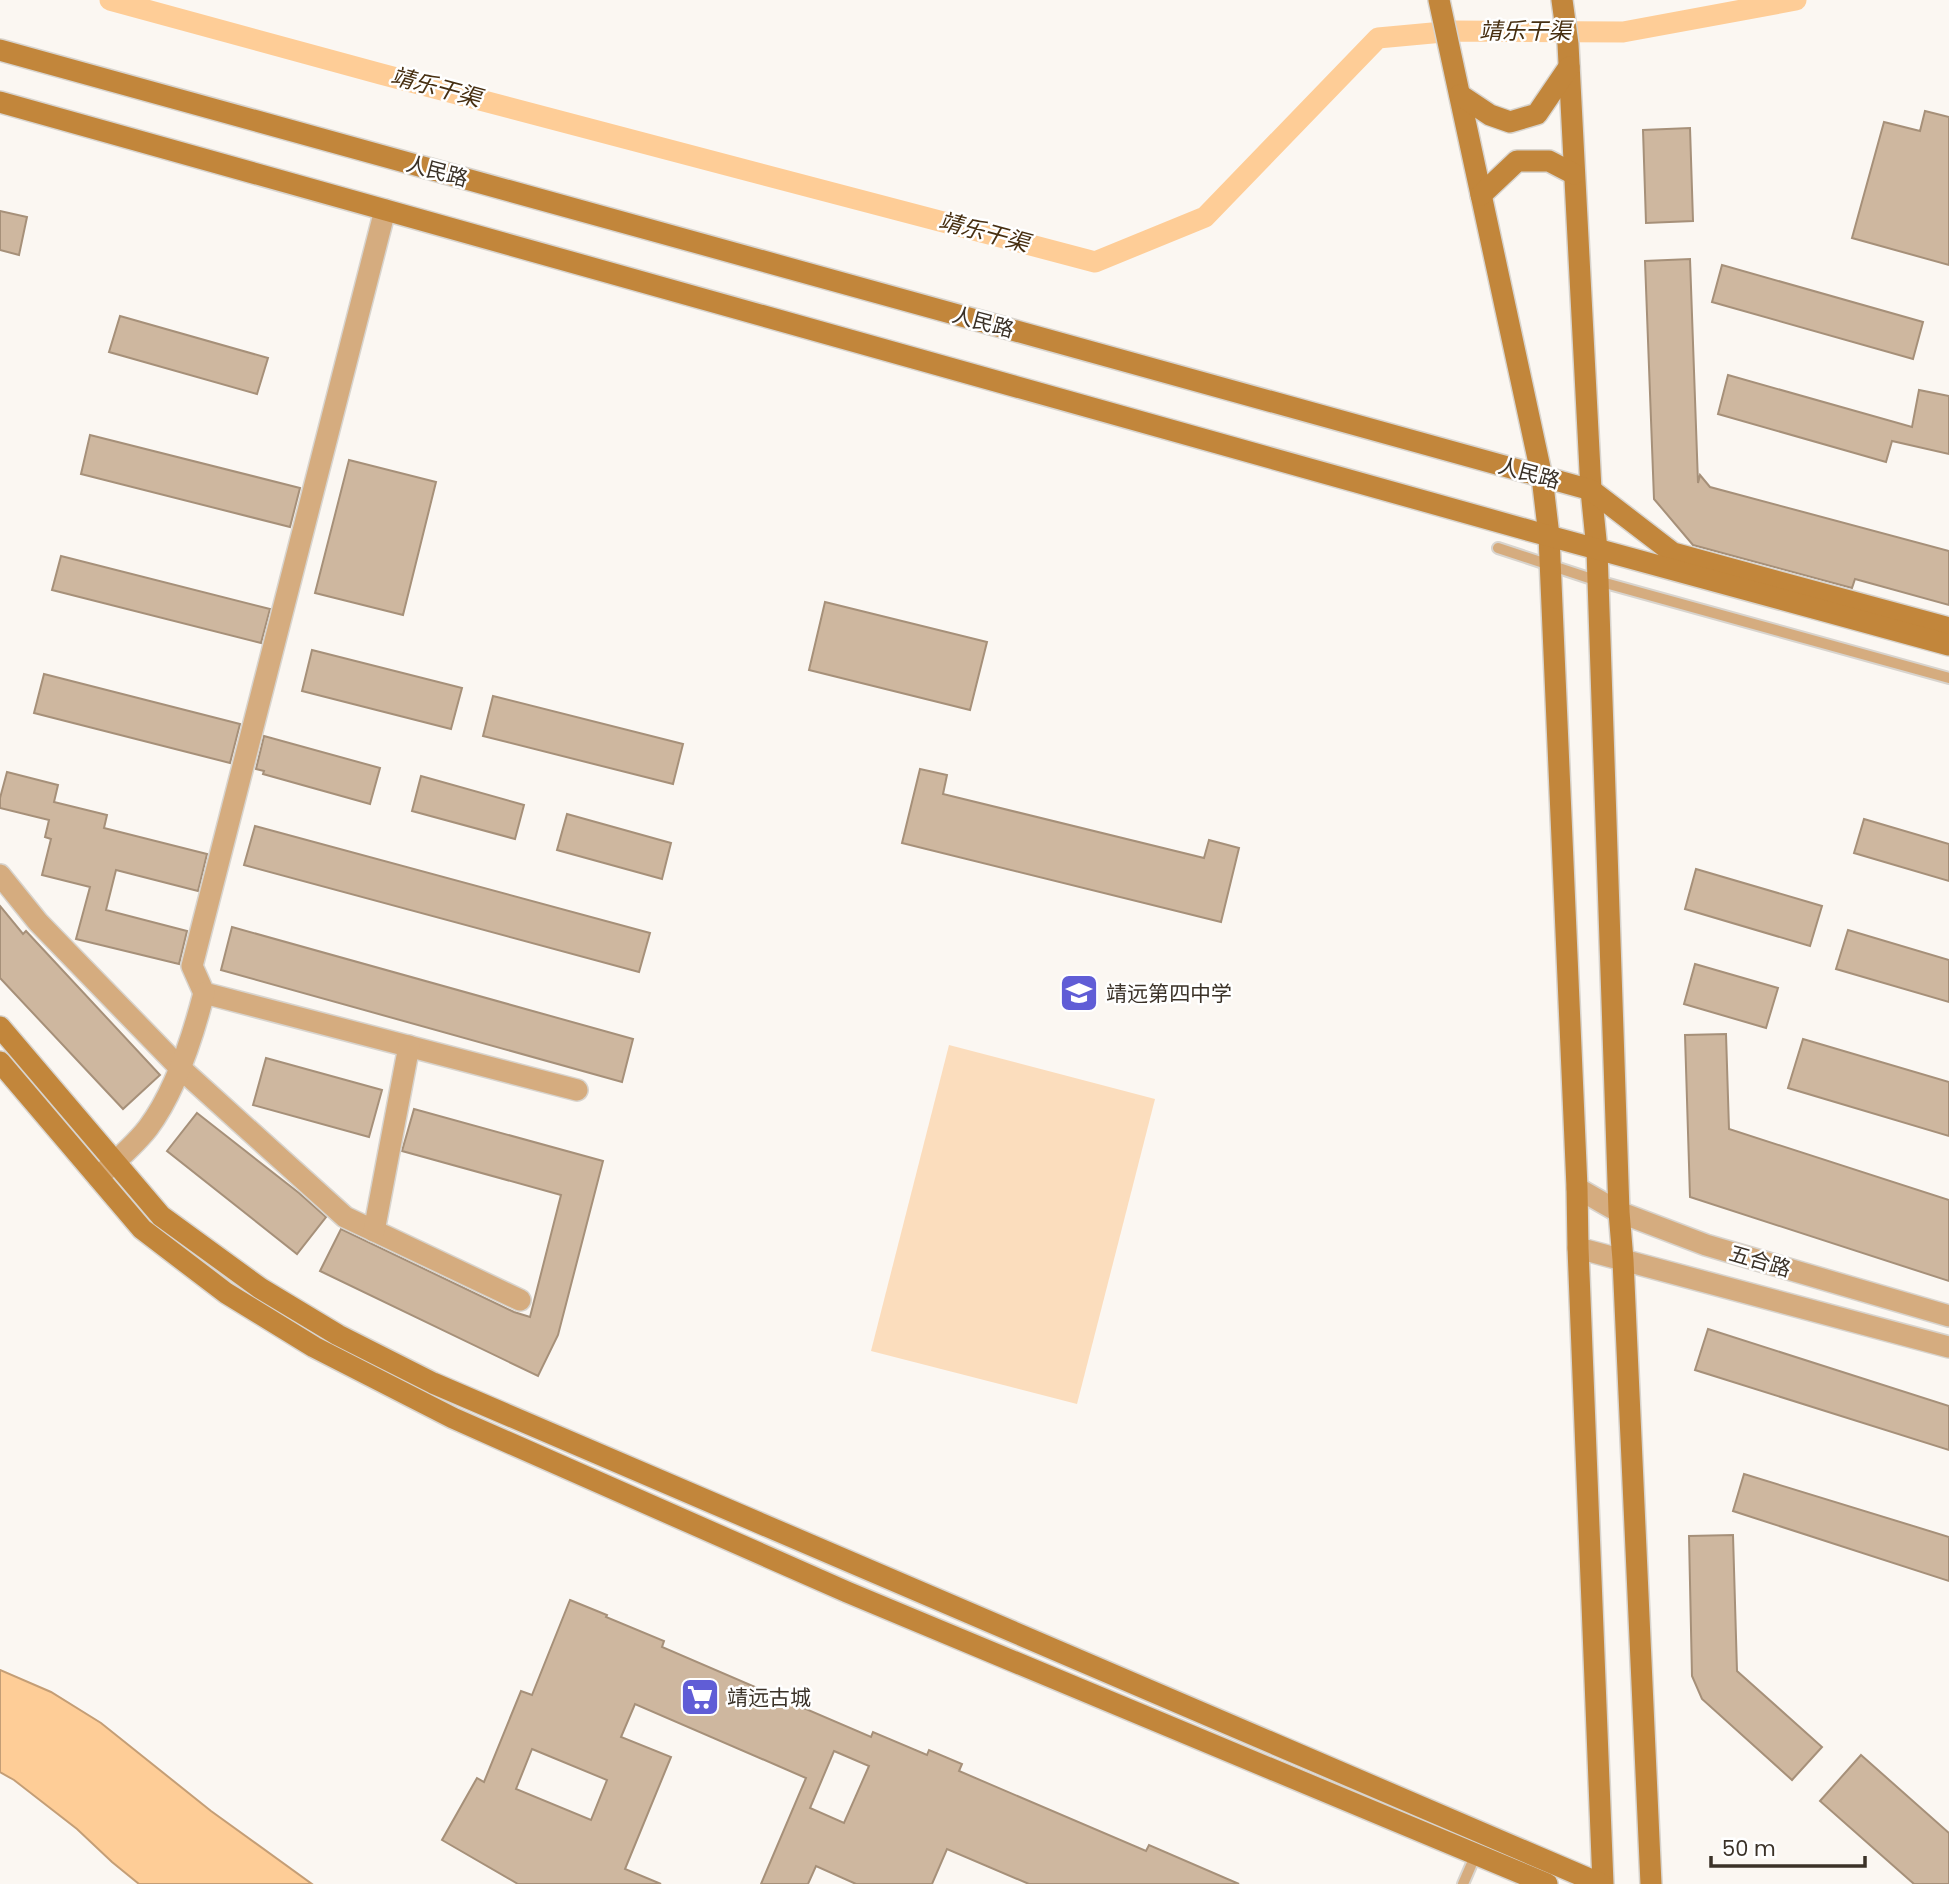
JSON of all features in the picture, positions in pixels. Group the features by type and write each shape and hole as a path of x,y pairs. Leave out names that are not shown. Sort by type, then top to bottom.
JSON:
{"main road":[{"path":"0,1027 161,1216 261,1288 338,1335 433,1383 1602,1884 1577,1248 1577,1188 1549,536 1542,477 1439,0"},
{"path":"1562,0 1568,44 1591,490 1597,550 1619,1212 1651,1884"},
{"name":"人民路","path":"0,50 1591,490 1673,553 1949,628"},
{"path":"1457,85 1490,115 1510,122 1537,114 1569,67"},
{"path":"0,102 1597,550 1949,645"},
{"path":"1481,195 1517,161 1549,160 1574,174"},
{"path":"0,1062 142,1229 226,1293 314,1347 453,1419 847,1592 1547,1884"}],"street":[{"path":"98,1177 148,1127 169,1091 194,1031 204,993 192,966 385,210"},
{"path":"0,875 38,922 179,1067 345,1217 520,1300"},
{"path":"204,993 577,1090"},
{"path":"374,1231 409,1046"},
{"name":"五合路","path":"1577,1188 1619,1212 1706,1245 1949,1317"},
{"name":"五合路","path":"1577,1248 1949,1347"}],"lane":[{"path":"1498,548 1598,581 1949,678"},
{"path":"1463,1884 1476,1854"}],"shaded area":[{"path":"949,1045 1155,1099 1077,1404 871,1351"},
{"path":"0,1670 51,1692 101,1723 211,1811 312,1884 139,1884 77,1829 0,1772"}],"building":[{"path":"1925,111 1949,117 1949,265 1852,238 1884,122 1920,131"},
{"path":"1690,128 1693,221 1646,223 1643,130"},
{"path":"0,211 27,217 19,255 0,250"},
{"path":"1690,259 1698,483 1700,475 1710,487 1949,551 1949,605 1855,579 1852,588 1693,545 1654,499 1645,261"},
{"path":"1722,265 1923,322 1913,359 1712,302"},
{"path":"120,316 268,358 257,394 109,352"},
{"path":"1728,375 1912,427 1919,390 1949,396 1949,454 1892,441 1886,462 1718,414"},
{"path":"90,435 300,488 290,527 81,474"},
{"path":"349,460 436,482 403,615 315,593"},
{"path":"61,556 270,609 261,643 52,590"},
{"path":"825,602 987,642 970,710 809,670"},
{"path":"312,650 462,688 451,729 302,691"},
{"path":"44,674 240,724 230,763 34,713"},
{"path":"493,696 683,744 673,784 483,736"},
{"path":"264,736 380,768 370,804 263,774 264,771 256,769"},
{"path":"920,769 947,775 943,794 1204,858 1209,840 1239,848 1221,922 902,843"},
{"path":"7,772 58,785 54,802 107,815 104,828 207,854 198,891 116,870 106,910 187,931 179,964 76,939 90,887 42,875 51,839 45,837 49,820 0,808"},
{"path":"421,776 524,805 515,839 412,811"},
{"path":"567,814 671,843 662,879 557,850"},
{"path":"1864,819 1949,844 1949,881 1854,853"},
{"path":"255,826 650,933 639,972 244,865"},
{"path":"1696,869 1822,906 1810,946 1685,909"},
{"path":"0,906 23,934 26,931 160,1075 123,1109 0,978"},
{"path":"232,927 633,1039 622,1082 221,970"},
{"path":"1848,930 1949,960 1949,1002 1836,969"},
{"path":"1695,964 1778,988 1766,1028 1684,1004"},
{"path":"1726,1034 1729,1129 1949,1200 1949,1281 1690,1197 1685,1035"},
{"path":"1803,1039 1949,1082 1949,1136 1788,1088"},
{"path":"266,1058 382,1090 369,1137 253,1105"},
{"path":"414,1109 603,1161 558,1335 538,1376 320,1271 341,1229 514,1312 530,1317 561,1195 402,1151"},
{"path":"197,1113 326,1217 297,1254 167,1151"},
{"path":"1708,1329 1949,1406 1949,1450 1695,1370"},
{"path":"1744,1474 1949,1537 1949,1581 1733,1511"},
{"path":"1733,1535 1737,1671 1822,1747 1792,1780 1702,1699 1692,1676 1689,1536"},
{"path":"570,1600 664,1641 662,1647 871,1737 873,1732 927,1755 929,1750 962,1764 959,1771 1146,1851 1149,1845 1239,1884 1029,1884 947,1849 932,1884 856,1884 816,1866 808,1884 761,1884 806,1778 635,1704 621,1737 671,1757 625,1869 661,1884 518,1884 442,1840 477,1778 484,1782 521,1691 532,1695","holes":["532,1749 607,1780 591,1820 516,1789","834,1751 869,1766 844,1823 810,1808"]},
{"path":"1861,1755 1949,1833 1949,1884 1914,1884 1820,1801"}],"waterway":[{"name":"靖乐干渠","path":"110,0 1095,262 1205,217 1378,38 1454,31 1623,32 1796,0"}],"place":[{"name":"靖远第四中学","path":"1079,993"},
{"name":"靖远古城","path":"700,1697"}]}
